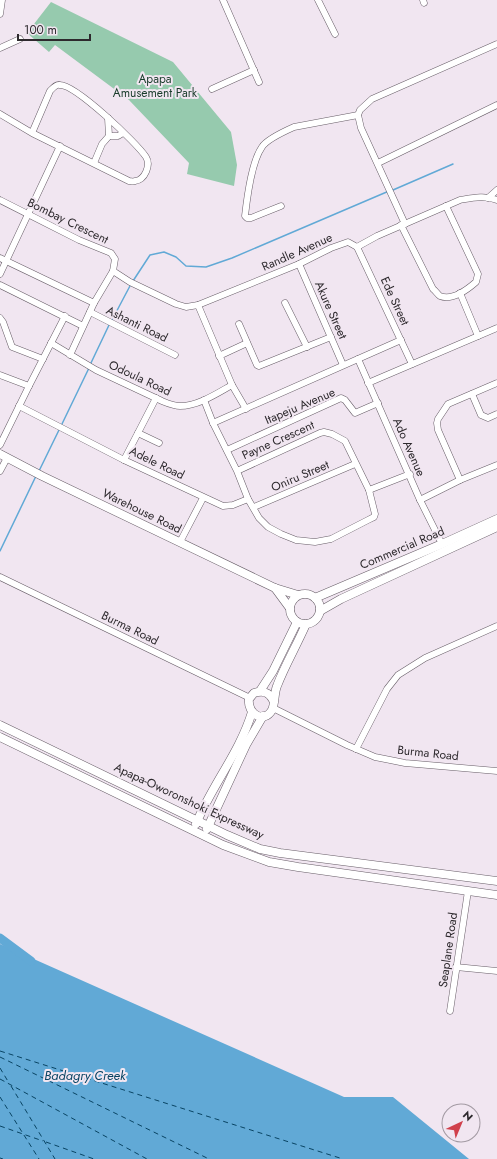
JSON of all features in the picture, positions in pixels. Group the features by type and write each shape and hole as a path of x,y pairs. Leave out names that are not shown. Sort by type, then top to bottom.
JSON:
{"main road":[{"name":"Warehouse Road","path":"3,456 39,475 275,588 298,595"},
{"name":"Commercial Road","path":"315,598 497,519"},
{"name":"Commercial Road","path":"320,611 341,599 497,527"},
{"name":"Warehouse Road","path":"275,588 289,607"},
{"path":"306,594 315,598 320,606 320,611 315,620 306,624 297,622 290,614 289,607 293,599 298,595 306,594"},
{"path":"260,691 273,671 297,622"},
{"path":"204,836 246,745 263,716 271,712 276,687 306,624"},
{"path":"263,716 255,715 248,704 254,693 260,691 268,693 273,704"},
{"path":"193,831 197,820 234,753 252,712"},
{"name":"Apapa-Oworonshoki Expressway","path":"0,725 260,849 280,853 497,881"},
{"name":"Apapa-Oworonshoki Expressway","path":"0,737 193,831 243,853 269,862 497,895"}],"street":[{"path":"0,14 2,0"},
{"path":"223,0 259,82"},
{"path":"318,0 336,34"},
{"path":"0,48 20,39"},
{"path":"446,206 478,274 476,282 460,293 451,296 440,296 433,289 403,225 378,163 361,128 358,115 360,110 372,100 497,44"},
{"path":"212,89 254,70"},
{"path":"0,114 32,133 129,181 136,182 142,178 147,171 147,158 124,133 92,104 67,86 60,84 54,86 50,91 32,133"},
{"path":"378,163 497,105"},
{"path":"281,206 251,218 247,218 245,216 248,192 258,154 263,146 284,131 294,127 358,115"},
{"path":"94,163 102,144 109,136 108,118"},
{"path":"109,136 118,136 124,133"},
{"path":"0,274 60,146"},
{"path":"488,198 497,190"},
{"path":"357,247 377,236 460,200 475,197 497,200"},
{"name":"Bombay Crescent","path":"0,200 79,240 111,253 115,259 113,271"},
{"name":"Randle Avenue","path":"113,271 133,283 176,304 186,307 198,305 299,264 348,242 357,247"},
{"name":"Ede Street","path":"357,247 412,364"},
{"path":"0,258 94,303"},
{"name":"Akure Street","path":"299,264 343,365"},
{"path":"70,355 94,303 113,271"},
{"path":"0,285 83,326"},
{"path":"460,293 478,336"},
{"path":"285,303 307,347"},
{"path":"198,305 232,385 246,409"},
{"name":"Ashanti Road","path":"90,312 174,354"},
{"path":"0,445 65,316"},
{"path":"0,318 3,322 12,347 43,359"},
{"path":"239,324 259,366 331,337"},
{"path":"368,383 497,328"},
{"path":"213,423 401,340"},
{"name":"Odoula Road","path":"51,343 96,370 156,398 179,406 204,400 232,385"},
{"path":"219,356 247,343"},
{"name":"Ado Avenue","path":"358,359 410,474 420,500 442,544"},
{"path":"0,375 29,386"},
{"path":"460,480 438,430 438,419 448,404 497,384"},
{"path":"472,394 481,415 488,418 497,414"},
{"path":"124,460 156,398"},
{"name":"Itapeju Avenue","path":"227,450 341,398 345,400 355,413 378,403"},
{"path":"204,400 213,423 237,471 248,499 254,507"},
{"name":"Adele Road","path":"20,406 124,460 203,498 223,506 228,506 248,499"},
{"name":"Payne Crescent","path":"237,471 324,432 332,434 345,441 369,490 374,510 374,517 331,539 315,542 296,540 268,527 259,518 254,507"},
{"path":"138,433 159,442"},
{"path":"0,471 3,456"},
{"name":"Oniru Street","path":"254,507 355,464"},
{"path":"420,500 460,480 497,465"},
{"path":"369,490 410,474"},
{"path":"180,542 203,498"},
{"name":"Burma Road","path":"0,577 250,698"},
{"path":"356,749 387,689 398,675 424,658 497,626"},
{"name":"Burma Road","path":"273,704 356,749 375,757 405,762 497,770"},
{"name":"Seaplane Road","path":"450,1011 468,891"},
{"path":"456,967 497,971"}],"green space":[{"name":"Apapa Amusement Park","path":"51,2 173,62 231,132 237,165 234,186 187,174 189,163 129,100 55,45 49,52 27,33"}],"water":[{"name":"Badagry Creek","path":"0,944 344,1097 393,1097 441,1136 441,1143 449,1143 469,1159 0,1159"}],"waterway":[{"path":"393,190 453,164"},
{"path":"133,281 150,255 164,252 176,257 186,266 206,267 232,258 389,191"},
{"path":"112,320 131,284"},
{"path":"90,365 110,323"},
{"path":"61,426 89,368"},
{"path":"39,471 59,430"},
{"path":"0,551 36,476"},
{"name":"Badagry Creek","path":"0,938 31,961"}],"ferry route":[{"path":"0,1051 343,1159"},
{"path":"0,1057 209,1159"},
{"path":"0,1068 9,1083"},
{"path":"0,1079 147,1159"},
{"path":"11,1086 55,1159"},
{"path":"0,1097 39,1159"},
{"path":"0,1126 43,1141"},
{"path":"46,1142 94,1159"}]}
